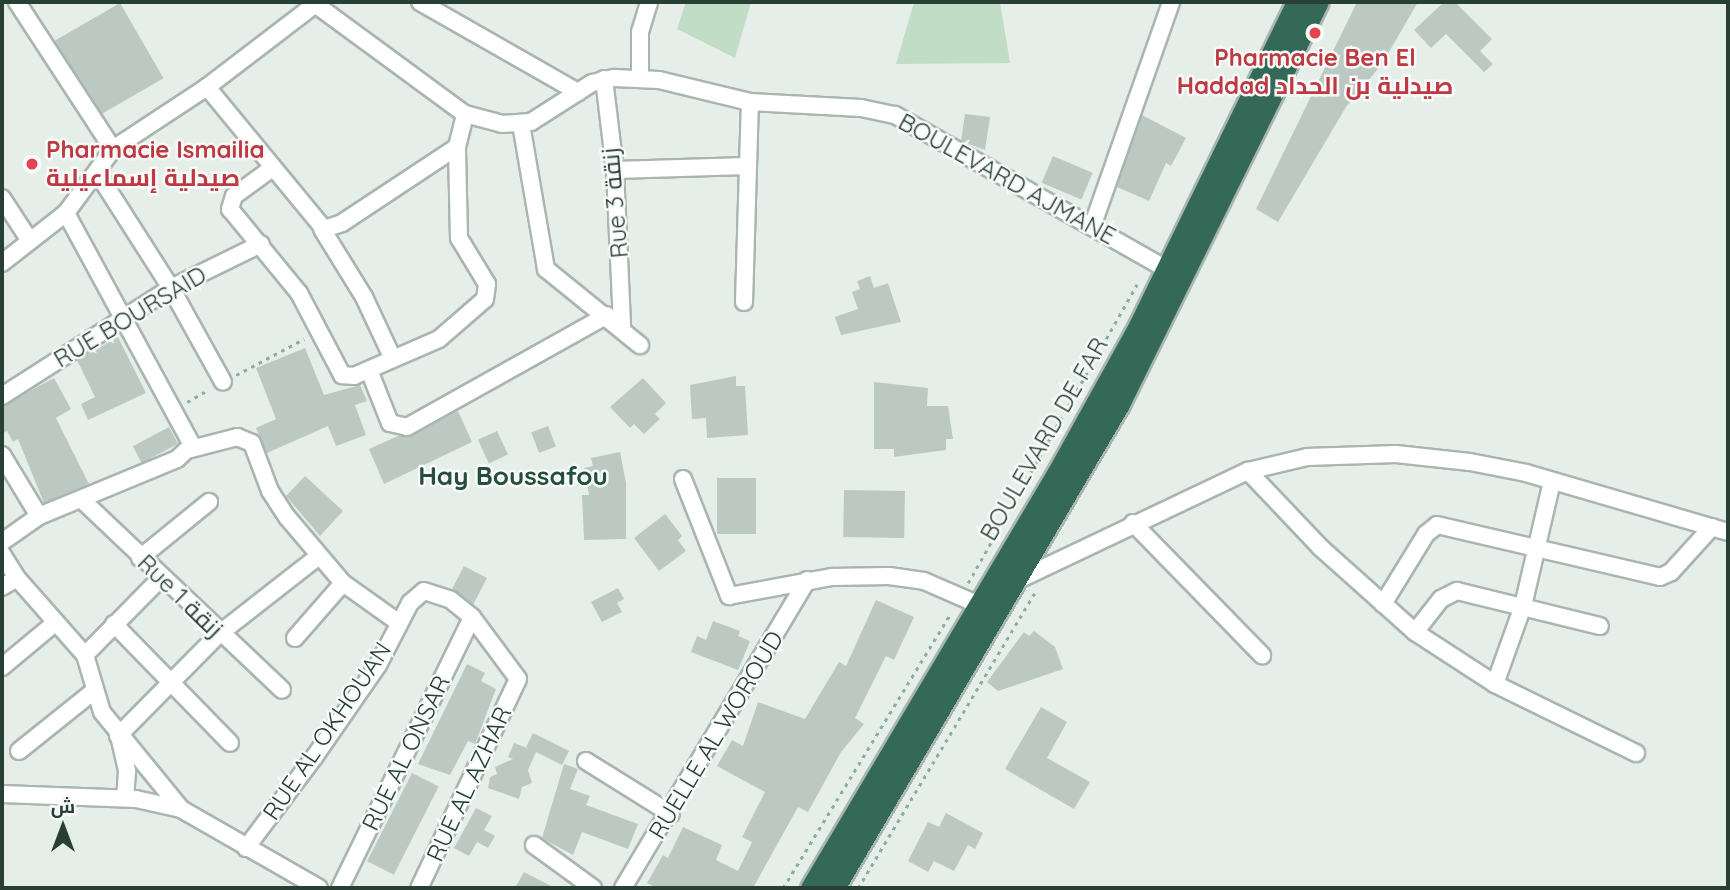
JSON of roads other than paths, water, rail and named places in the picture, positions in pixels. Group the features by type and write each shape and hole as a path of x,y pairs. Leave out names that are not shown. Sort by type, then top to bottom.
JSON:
{"highway":[{"name":"BOULEVARD DE FAR","path":"811,888 969,600 1063,463 1158,265 1297,2"},
{"name":"BOULEVARD DE FAR","path":"834,888 1119,404 1318,2"}],"street":[{"path":"17,2 113,149"},
{"path":"420,2 578,92"},
{"path":"640,78 640,32 649,2"},
{"path":"1093,225 1171,2"},
{"path":"2,263 66,212 98,174 113,149 207,87 316,3 465,114 502,124 521,124 543,264 553,277 607,315 640,345"},
{"name":"BOULEVARD AJMANE","path":"521,124 538,118 604,79 640,78 750,102 895,115 1093,225 1158,265"},
{"name":"Rue 3 زنقة","path":"604,79 615,170 622,327"},
{"path":"207,87 322,229 364,297 393,359"},
{"path":"744,302 750,102"},
{"path":"271,169 229,204 299,293 342,375 369,370 453,329 481,305 488,292 459,238 457,147 465,114"},
{"path":"322,229 342,223 457,147"},
{"path":"615,170 747,166"},
{"path":"98,174 171,288 223,382"},
{"path":"2,198 30,241"},
{"path":"66,212 189,434 184,454"},
{"name":"RUE BOURSAID","path":"2,396 171,288 261,244"},
{"path":"369,370 390,423 407,427 607,315"},
{"path":"2,542 39,516 184,454 237,438 252,443 275,501 319,556 343,583 399,623"},
{"path":"1016,581 1133,523 1248,471 1307,457 1396,454 1470,463 1552,481 1728,532"},
{"path":"2,455 39,516"},
{"path":"1248,471 1382,604 1415,632 1495,684 1636,753"},
{"path":"683,479 729,596 807,580 906,577 969,600"},
{"path":"1495,684 1523,606 1552,481"},
{"name":"Rue 1 زنقة","path":"81,499 139,558 282,690"},
{"path":"139,558 209,502"},
{"path":"1133,523 1262,655"},
{"path":"1382,604 1434,526 1662,577 1712,527"},
{"path":"2,554 17,578 85,655 94,691 117,732 126,758 125,798"},
{"path":"117,732 170,684 219,634 319,556"},
{"path":"85,655 162,577"},
{"path":"2,587 17,578"},
{"name":"RUELLE AL WOROUD","path":"623,888 671,814 807,580"},
{"path":"295,638 343,583"},
{"path":"1415,632 1441,599 1453,591 1600,626"},
{"name":"RUE AL OKHOUAN","path":"246,848 362,688 419,593 435,593 472,617"},
{"name":"RUE AL AZHAR","path":"419,888 518,680 472,617"},
{"name":"RUE AL ONSAR","path":"340,888 472,617"},
{"path":"2,667 55,623"},
{"path":"114,624 230,743"},
{"path":"19,751 94,691"},
{"path":"117,732 181,809 320,888"},
{"path":"586,761 671,814"},
{"path":"2,794 125,798 181,809"},
{"path":"534,845 593,888"}],"place":[{"name":"Pharmacie Ben El Haddad صيدلية بن الحداد","path":"1315,33"},
{"name":"Pharmacie Ismailia صيدلية إسماعيلية","path":"32,164"}],"district":[{"name":"Hay Boussafou","path":"513,476"}]}
